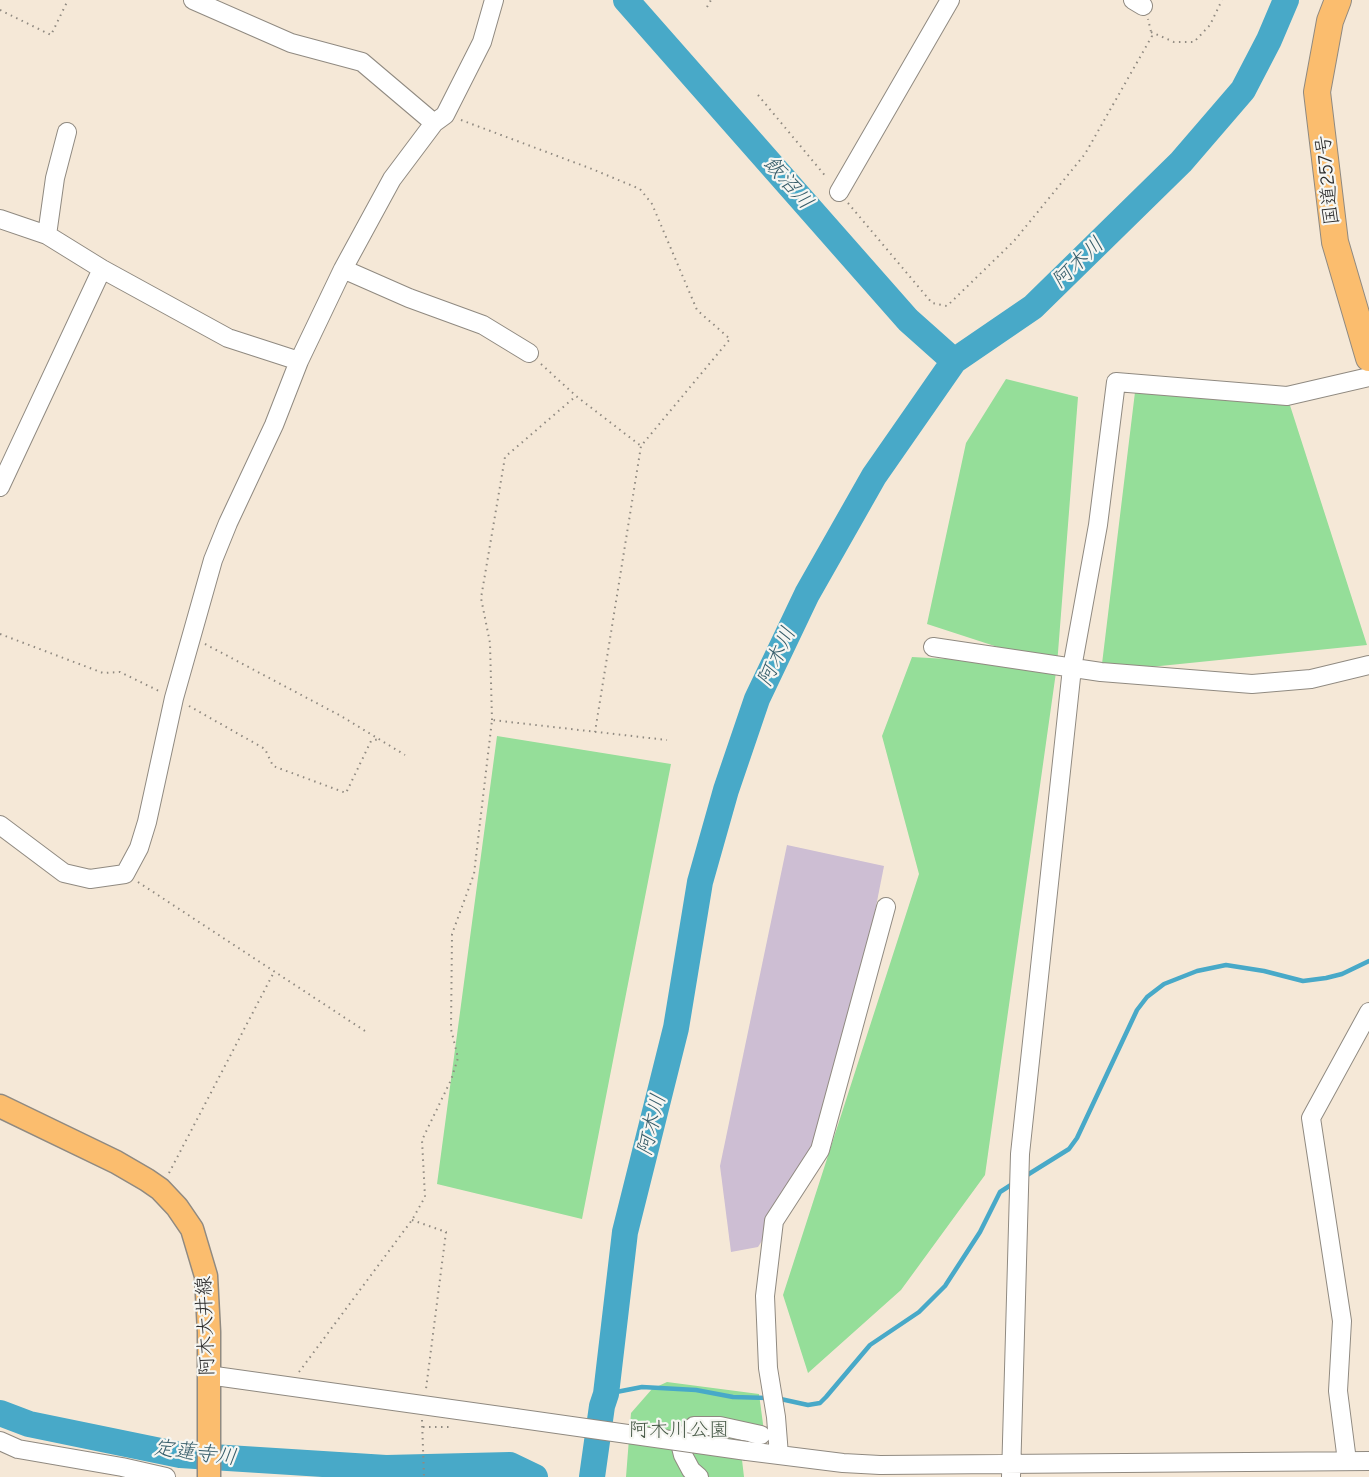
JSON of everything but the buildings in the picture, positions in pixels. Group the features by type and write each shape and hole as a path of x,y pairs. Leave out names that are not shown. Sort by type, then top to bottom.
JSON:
{"highway":[{"name":"国道257号","path":"1338,0 1330,21 1317,92 1335,242 1369,358"}],"main road":[{"name":"阿木大井線","path":"0,1106 116,1161 160,1189 177,1207 192,1229 206,1276 209,1332 208,1475"}],"street":[{"path":"193,0 291,43 362,62 440,119"},
{"path":"0,825 64,873 90,879 125,874 139,848 147,822 174,698 213,560 228,523 274,425 299,361 344,269 392,179 440,119 482,42 494,0"},
{"path":"839,192 950,0"},
{"path":"47,235 55,178 67,132"},
{"path":"0,219 47,235 102,269 228,338 299,361"},
{"path":"0,487 102,269"},
{"path":"344,269 409,298 483,325 529,353"},
{"path":"1011,1471 1017,1196 1020,1154 1072,668 1098,525 1116,382 1287,396 1369,377"},
{"path":"933,647 1072,668 1252,684 1311,679 1369,665"},
{"path":"779,1455 768,1368 765,1296 774,1221 820,1150 886,907"},
{"path":"1347,1461 1338,1391 1342,1321 1311,1118 1369,1012"},
{"path":"208,1375 843,1463 1011,1471 1369,1461"},
{"path":"699,1477 691,1470 682,1455 681,1448 683,1438 694,1426 720,1426 761,1435"},
{"path":"0,1441 18,1449 121,1472 166,1477"}],"path":[{"path":"0,10 51,35 68,0"},
{"path":"707,7 711,0"},
{"path":"1151,32 1174,42 1194,42 1210,25 1222,0"},
{"path":"758,95 932,303 947,306 1014,241 1084,154 1152,36 1138,3"},
{"path":"440,119 602,173 640,189 652,204 697,310 730,339 641,446 595,732"},
{"path":"529,353 576,396 641,446"},
{"path":"288,1387 412,1220 425,1197 422,1140 451,1080 458,1058 451,1029 452,934 474,874 492,720 490,643 481,598 505,457 576,396"},
{"path":"0,634 103,673 120,672 174,698 265,749 273,766 346,793 371,741 379,740"},
{"path":"191,637 341,716 405,755"},
{"path":"492,720 667,740"},
{"path":"125,874 368,1033"},
{"path":"160,1189 274,972"},
{"path":"412,1220 447,1232 426,1396"},
{"path":"422,1418 424,1477"}],"shaded area":[{"path":"787,845 884,866 848,1048 820,1150 758,1247 731,1252 720,1166"}],"green space":[{"path":"1006,379 1078,397 1057,665 985,1175 901,1290 808,1373 783,1295 919,874 882,736 912,657 1053,665 927,624 966,443"},
{"path":"1135,392 1287,396 1367,645 1101,672"},
{"path":"497,736 671,764 582,1219 437,1184"},
{"name":"阿木川公園","path":"667,1382 759,1394 765,1439 739,1434 744,1477 626,1477 631,1413 652,1389"}],"waterway":[{"name":"飯沼川","path":"626,0 908,320 954,361"},
{"name":"阿木川","path":"592,1477 602,1406 606,1394 625,1232 676,1028 700,882 726,790 757,699 807,594 874,476 954,361 1033,307 1181,162 1243,90 1269,40 1286,0"},
{"path":"1024,1177 1069,1149 1077,1138 1137,1010 1147,997 1164,984 1197,971 1226,965 1264,971 1303,981 1342,974 1369,961"},
{"path":"776,1398 808,1405 820,1403 870,1345 919,1312 945,1286 980,1232 1000,1192 1014,1183"},
{"path":"606,1394 642,1387 696,1390 733,1397 768,1398"},
{"name":"定蓮寺川","path":"0,1413 29,1424 180,1455 386,1468 510,1465 535,1477"}]}
